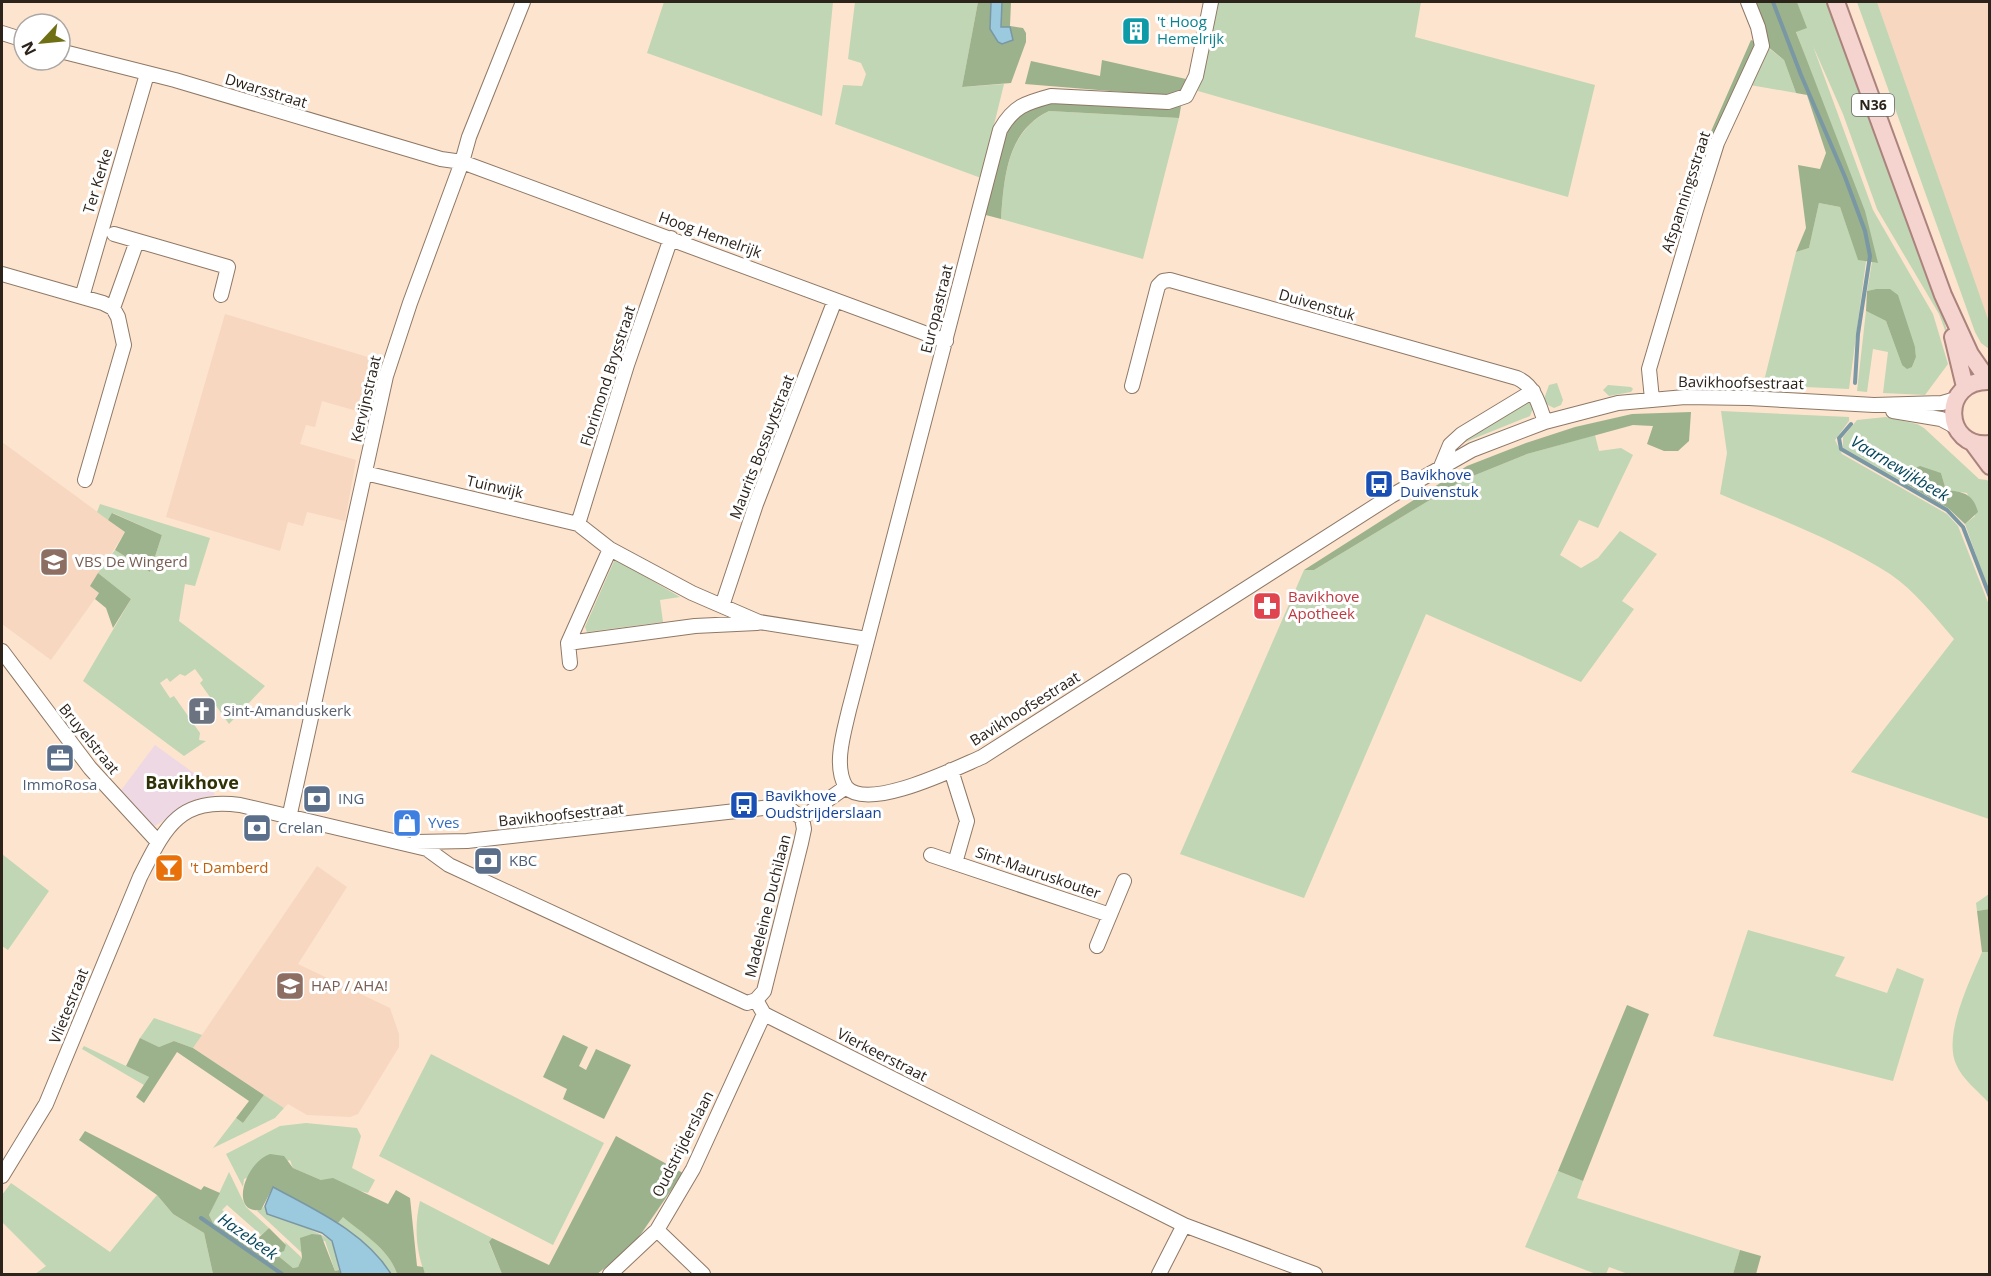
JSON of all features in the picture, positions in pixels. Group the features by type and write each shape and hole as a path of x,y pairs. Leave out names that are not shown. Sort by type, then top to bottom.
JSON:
{"main road":[{"name":"N36","path":"1836,2 1943,295 1970,354 1989,380 1980,381 1960,393"},
{"name":"N36","path":"1943,295 1960,393 1952,414 1956,427"},
{"path":"1956,427 1965,439 1981,443 1989,466"}],"street":[{"name":"Kervijnstraat","path":"290,818 386,376 469,137 523,2"},
{"name":"Europastraat","path":"846,786 842,777 842,745 867,639 1000,130 1010,113 1032,101 1051,96 1168,102 1186,96 1196,76 1211,2"},
{"name":"Afspanningsstraat","path":"1652,399 1650,369 1696,210 1717,143 1762,46 1758,27 1748,2"},
{"name":"Dwarsstraat","path":"72,54 441,159 462,162"},
{"name":"Ter Kerke","path":"82,297 147,74"},
{"name":"Hoog Hemelrijk","path":"462,162 946,342"},
{"path":"114,234 228,267 221,295"},
{"name":"Florimond Brysstraat","path":"578,524 627,364 671,238"},
{"path":"85,480 124,345 122,331 113,308 137,241"},
{"path":"2,274 113,308"},
{"name":"Duivenstuk","path":"1132,386 1158,286 1163,281 1170,280 1517,378 1526,382 1533,392"},
{"name":"Maurits Bossuytstraat","path":"722,606 756,504 835,300"},
{"path":"1440,469 1450,445 1462,434 1533,392 1545,422"},
{"name":"Bavikhoofsestraat","path":"846,786 858,794 876,794 914,784 951,770 1012,740 1266,575 1440,469 1472,450 1545,422 1603,406 1652,399 1717,396 1874,405 1942,403 1960,393"},
{"name":"Bavikhoofsestraat","path":"1874,405 1941,419 1956,427"},
{"name":"Tuinwijk","path":"365,473 578,524 610,549 722,606 759,622"},
{"path":"570,663 568,643 610,549"},
{"name":"Tuinwijk","path":"568,643 695,626 759,622 867,639"},
{"name":"Bruyelstraat","path":"2,651 90,768 158,842"},
{"name":"Sint-Mauruskouter","path":"951,770 967,821 955,862"},
{"path":"801,818 846,786"},
{"name":"Vlietestraat","path":"2,1176 22,1148 46,1104 140,877 158,842 181,815 207,803 240,805 405,843"},
{"name":"Bavikhoofsestraat","path":"405,843 467,841 772,807 788,808 801,818"},
{"name":"Madeleine Duchilaan","path":"756,1000 764,991 794,875 804,830 801,818"},
{"path":"443,860 444,841"},
{"path":"405,843 427,849 449,866 740,1002 747,1003 756,1000 764,1014"},
{"name":"Sint-Mauruskouter","path":"931,855 1110,915"},
{"name":"Sint-Mauruskouter","path":"1097,946 1124,881"},
{"name":"Vierkeerstraat","path":"764,1014 1184,1225 1315,1275"},
{"name":"Oudstrijderslaan","path":"610,1275 657,1230 693,1169 764,1014"},
{"path":"1159,1275 1184,1225"},
{"path":"657,1230 703,1275"}],"shaded area":[{"path":"1877,2 1989,2 1989,322 1978,294"},
{"path":"225,314 381,361 367,414 322,401 315,427 306,425 300,444 356,460 345,521 307,512 303,526 288,522 280,551 166,517"},
{"name":"VBS De Wingerd","path":"2,442 125,532 91,586 99,593 51,660 2,624"},
{"path":"155,745 209,784 215,795 196,799 155,826 119,793"},
{"name":"HAP / AHA!","path":"317,866 347,887 298,964 390,1008 399,1034 399,1047 358,1114 350,1117 307,1115 288,1104 284,1108 193,1048"}],"green space":[{"path":"664,2 833,2 822,116 647,53"},
{"path":"855,2 978,2 962,87 1004,84 981,178 835,124 843,85 862,86 866,74 861,63 848,59"},
{"path":"978,2 991,2 990,18 1001,28 1002,2 1011,2 1010,26 1023,28 1026,33 1026,42 1011,83 962,87"},
{"path":"1215,2 1421,2 1415,37 1595,85 1568,197 1198,91"},
{"path":"1752,2 1797,2 1807,28 1796,32 1865,211 1878,263 1858,260 1840,207 1819,203 1809,248 1796,252 1806,228 1798,165 1820,169 1826,153 1807,95 1796,93 1784,60 1767,46 1719,153 1705,145 1751,40 1766,46"},
{"path":"1797,2 1829,2 1942,314 1955,357 1939,314 1877,209 1843,114 1813,46 1873,210 1933,314 1948,364 1925,395 1883,393 1888,352 1873,349 1867,392 1857,391 1866,311 1886,321 1902,365 1912,367 1916,357 1915,347 1876,289 1867,291 1872,262 1877,263 1796,31 1806,28"},
{"path":"1857,2 1877,2 1989,322 1989,349 1981,343 1975,332"},
{"path":"1766,46 1784,60 1796,93 1750,85"},
{"path":"1102,60 1186,79 1184,97 1025,84 1031,61 1100,76"},
{"path":"1070,100 1181,106 1179,118 1049,111 1024,130 1016,143 1006,172 1001,219 982,214 999,152 1013,124 1037,105"},
{"path":"1049,111 1179,118 1143,259 1001,219 1006,172 1016,143 1035,120"},
{"path":"1819,203 1840,207 1858,259 1866,261 1849,389 1763,385 1796,252 1809,248"},
{"path":"1890,289 1898,295 1915,347 1916,357 1912,367 1907,369 1902,365 1886,321 1866,311 1867,291"},
{"path":"1557,383 1563,400 1561,405 1554,408 1544,399 1549,385"},
{"path":"1608,385 1633,389 1631,392 1609,396 1603,390"},
{"path":"1529,400 1533,408 1530,416 1458,445 1459,442"},
{"path":"1721,411 1849,417 1849,421 1835,440 1842,454 1947,514 1958,526 1989,605 1989,819 1851,772 1954,639 1916,596 1890,574 1871,562 1785,521 1720,494 1727,453"},
{"path":"1691,412 1689,441 1678,451 1664,451 1647,444 1653,426 1633,425 1527,454 1463,480 1314,570 1304,570 1467,466 1575,427 1632,414"},
{"path":"1886,417 1917,424 1924,428 1979,479 1990,483 1989,592 1965,524 1975,516 1967,493 1946,490 1941,473 1910,470 1901,481 1843,448 1843,437 1857,420"},
{"path":"1595,435 1599,451 1621,448 1633,455 1598,528 1579,520 1560,555 1581,568 1598,558 1620,531 1657,554 1622,601 1634,609 1581,682 1426,614 1304,898 1180,854 1304,570 1314,570 1463,480 1527,454"},
{"path":"1920,466 1941,473 1946,490 1970,497 1978,512 1965,524 1948,508 1901,481 1910,470"},
{"path":"100,504 210,538 195,586 185,584 179,621 265,686 229,724 200,683 203,680 195,669 185,676 180,674 170,682 167,678 160,683 170,698 174,696 200,733 199,740 206,741 184,756 83,681 131,599 98,573 115,550 150,572 162,535 113,513 108,520 97,512"},
{"path":"112,513 162,535 150,572 115,550 125,532 108,520"},
{"path":"614,561 619,561 680,597 660,600 663,622 587,632 585,627"},
{"path":"98,573 131,599 113,628 106,608 95,599 99,593 90,586"},
{"path":"2,854 49,891 8,950 2,946"},
{"path":"1989,894 1989,909 1977,911 1976,903"},
{"path":"1989,909 1989,952 1982,952 1977,911"},
{"path":"1748,930 1845,957 1835,976 1887,993 1897,968 1924,979 1893,1081 1713,1036"},
{"path":"1982,952 1989,952 1989,1103 1962,1075 1953,1052 1955,1023"},
{"path":"1627,1005 1649,1014 1583,1181 1558,1171"},
{"path":"154,1018 202,1035 193,1048 174,1041 159,1047 140,1038"},
{"path":"563,1035 588,1047 579,1066 586,1070 596,1049 631,1065 604,1119 563,1099 567,1089 543,1077"},
{"path":"140,1038 159,1047 174,1041 193,1048 264,1095 243,1123 236,1118 249,1101 177,1052 144,1103 136,1097 149,1077 126,1066"},
{"path":"84,1046 149,1077 144,1085 82,1049"},
{"path":"431,1054 604,1143 553,1245 379,1156"},
{"path":"264,1095 284,1108 275,1118 213,1148 236,1118 243,1123"},
{"path":"306,1123 357,1128 361,1136 352,1168 375,1180 368,1193 321,1180 293,1168 290,1160 244,1179 243,1187 226,1154 280,1126"},
{"path":"85,1131 201,1190 204,1186 220,1193 209,1215 214,1225 254,1242 269,1228 286,1245 284,1251 276,1254 293,1268 298,1267 302,1258 300,1238 312,1234 321,1235 335,1271 339,1270 341,1274 213,1274 204,1233 173,1214 157,1195 79,1140"},
{"path":"616,1136 683,1173 632,1247 597,1274 502,1274 489,1242 492,1238 549,1265"},
{"path":"270,1154 284,1156 293,1168 321,1180 333,1178 388,1204 396,1190 410,1198 417,1266 423,1267 425,1274 397,1274 382,1250 343,1217 338,1223 273,1187 261,1210 251,1209 245,1205 243,1197 247,1177 261,1159"},
{"path":"1558,1171 1583,1181 1577,1198 1740,1250 1733,1274 1628,1274 1609,1267 1606,1274 1596,1274 1525,1247"},
{"path":"229,1172 246,1207 269,1228 261,1235 227,1205 222,1210 257,1239 254,1242 214,1225 209,1215"},
{"path":"11,1183 110,1252 157,1195 173,1214 204,1233 213,1274 35,1274 46,1266 2,1222 2,1195"},
{"path":"420,1201 492,1238 489,1243 502,1274 425,1274 417,1238"},
{"path":"265,1206 266,1211 313,1231 333,1243 339,1270 335,1271 325,1241 302,1247 302,1253 257,1211"},
{"path":"343,1216 382,1250 397,1274 391,1274 380,1259 338,1223"},
{"path":"284,1241 302,1258 298,1267 293,1268 275,1253 286,1245"},
{"path":"1740,1250 1761,1256 1756,1274 1733,1274"}],"water":[{"path":"991,2 1002,2 1001,27 1010,27 1013,40 1002,44 998,42 990,29"},
{"path":"273,1187 338,1223 353,1234 368,1246 391,1274 341,1274 332,1241 322,1233 267,1214 265,1206"}],"waterway":[{"path":"1773,2 1865,231 1870,256 1858,334 1855,383"},
{"name":"Vaarnewijkbeek","path":"1851,424 1839,438 1841,449 1947,510 1963,527 1990,597"},
{"name":"Hazebeek","path":"201,1218 282,1274"}],"place":[{"name":"'t Hoog Hemelrijk","path":"1136,31"},
{"name":"Bavikhove Duivenstuk","path":"1379,484"},
{"name":"VBS De Wingerd","path":"54,562"},
{"name":"Bavikhove Apotheek","path":"1267,606"},
{"name":"Sint-Amanduskerk","path":"202,711"},
{"name":"ImmoRosa","path":"60,758"},
{"name":"ING","path":"317,799"},
{"name":"Bavikhove Oudstrijderslaan","path":"744,805"},
{"name":"Yves","path":"407,823"},
{"name":"Crelan","path":"257,828"},
{"name":"KBC","path":"488,861"},
{"name":"'t Damberd","path":"169,868"},
{"name":"HAP / AHA!","path":"290,986"}],"district":[{"name":"Bavikhove","path":"192,783"}]}
